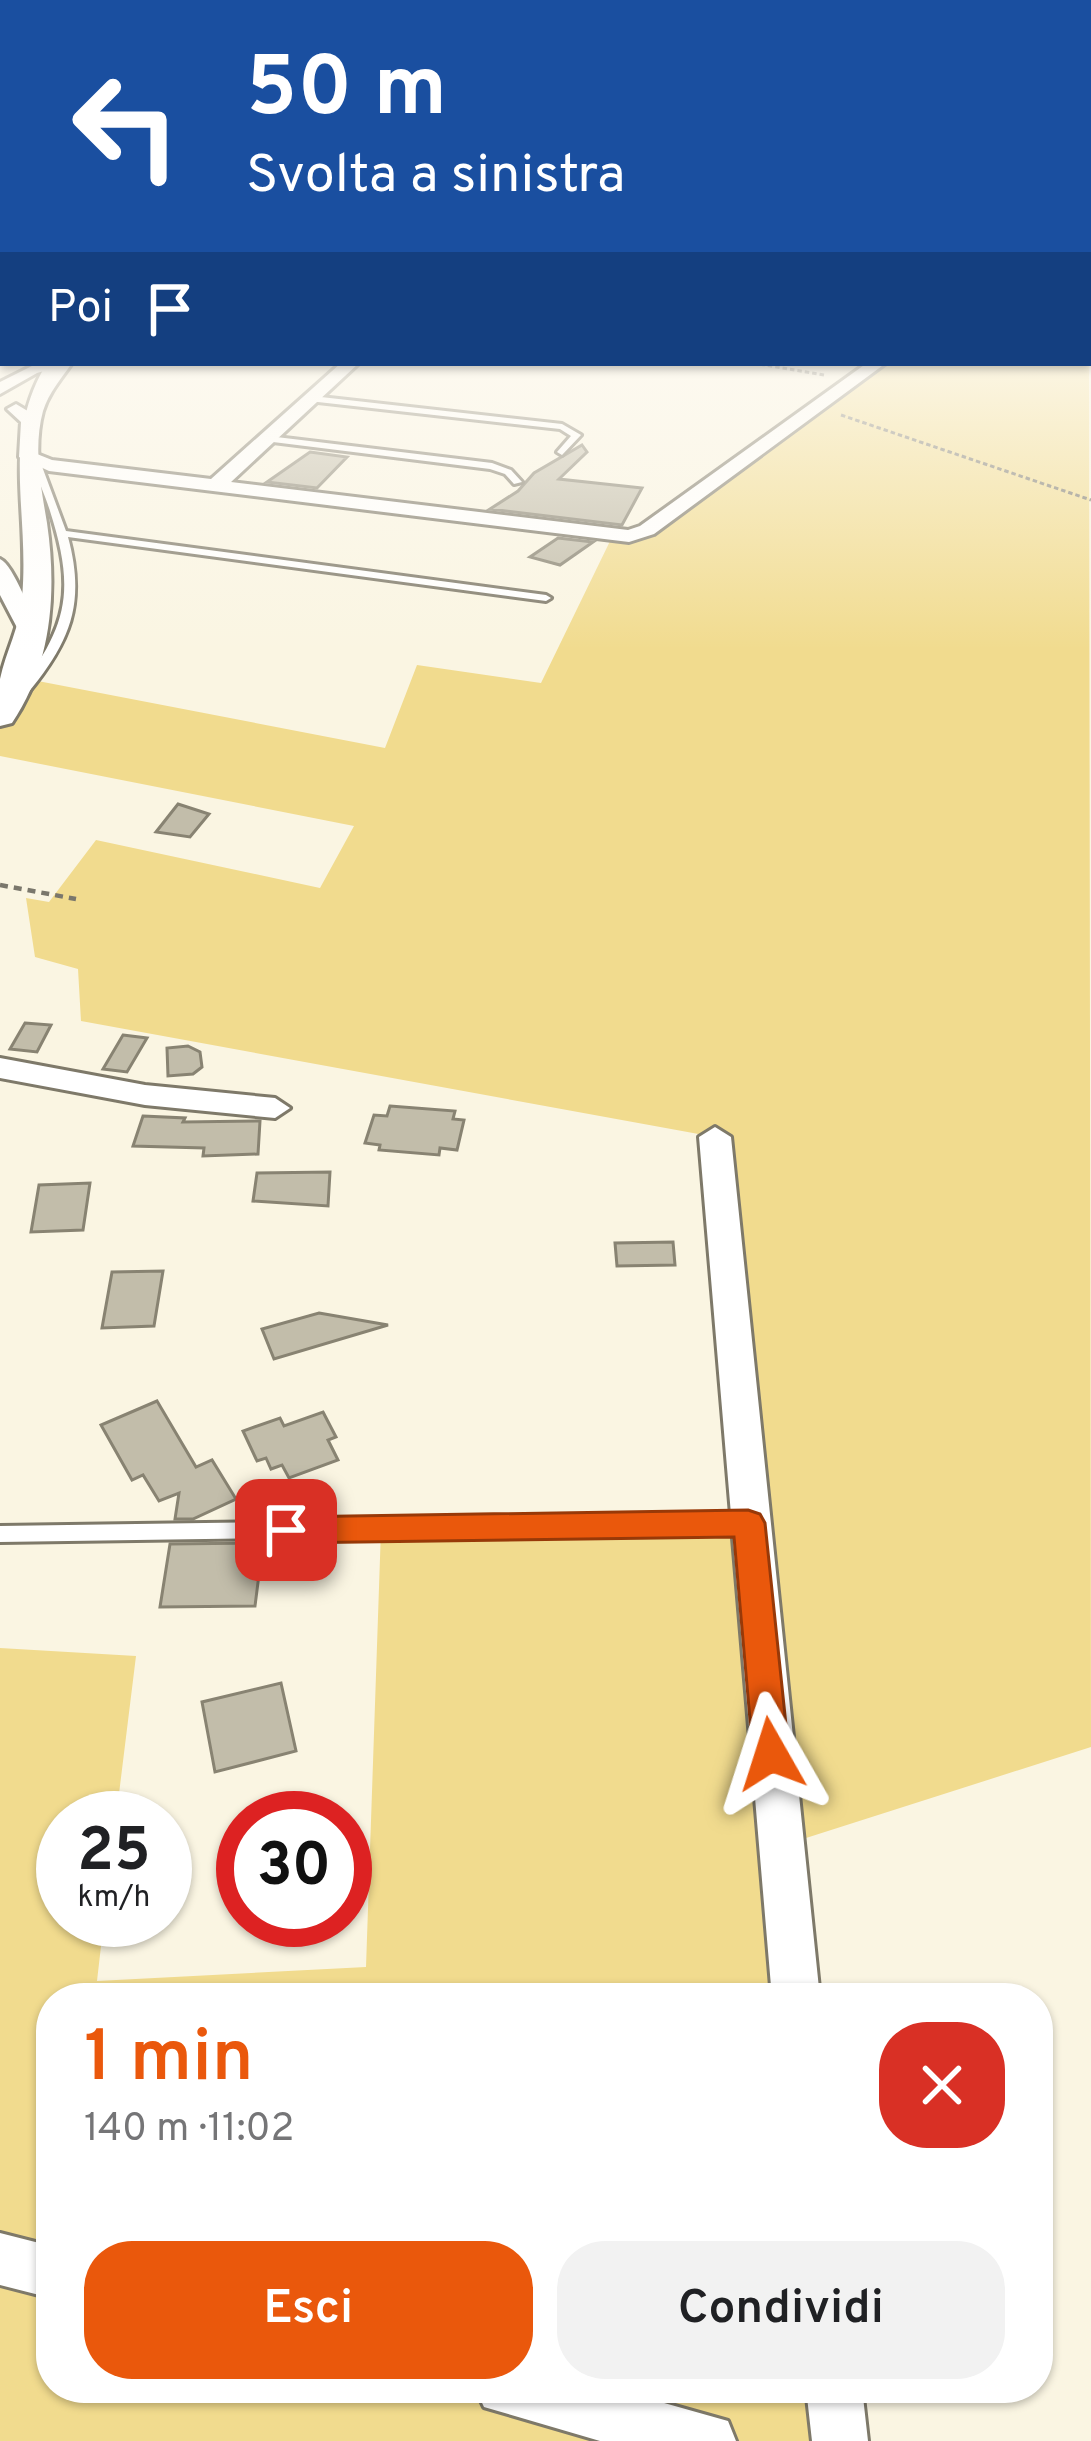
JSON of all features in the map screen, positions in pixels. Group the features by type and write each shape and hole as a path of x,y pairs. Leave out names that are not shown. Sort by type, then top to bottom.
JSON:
{"main road":[{"path":"1,715 9,671 32,636 38,574 11,424"}],"street":[{"path":"28,424 26,452 34,461 634,535 792,424"},
{"path":"218,484 285,424"},
{"path":"0,565 15,608 32,636"},
{"path":"0,1068 146,1095 275,1108"},
{"path":"715,1137 794,1983"},
{"path":"0,2259 36,2268"},
{"path":"561,2403 708,2441"},
{"path":"836,2403 840,2441"}],"lane":[{"path":"534,424 562,427 577,435 562,452"},
{"path":"268,439 492,466 517,482"},
{"path":"1,715 37,675 71,600 52,495 34,461"},
{"path":"60,533 546,598"},
{"path":"0,1534 748,1523"}],"path":[{"path":"866,424 1091,500"},
{"path":"0,885 76,899"}],"shaded area":[{"path":"792,424 1089,424 1091,1747 781,1846 795,1983 36,1983 36,2403 836,2403 840,2441 0,2441 0,1648 136,1656 119,1791 36,1791 36,1947 101,1947 97,1981 366,1967 367,1947 372,1947 381,1529 748,1523 715,1137 81,1021 78,969 35,957 26,898 49,902 96,840 320,888 354,826 0,756 0,716 17,677 385,748 417,665 541,683 613,535 634,535"}],"building":[{"path":"582,445 587,452 559,479 642,488 622,525 490,509 518,491 534,473"},
{"path":"310,452 347,457 317,488 267,482"},
{"path":"558,538 593,542 560,565 530,557"},
{"path":"178,804 209,814 190,837 156,832"},
{"path":"25,1023 51,1025 37,1052 10,1049"},
{"path":"123,1035 147,1038 127,1072 103,1069"},
{"path":"188,1046 200,1052 202,1067 193,1074 168,1076 167,1048"},
{"path":"390,1106 455,1111 453,1119 464,1120 457,1150 440,1148 439,1155 379,1150 380,1145 365,1143 374,1115 387,1116"},
{"path":"143,1116 185,1118 183,1122 260,1121 258,1154 203,1156 204,1148 133,1146"},
{"path":"330,1172 328,1206 253,1201 257,1173"},
{"path":"90,1183 83,1230 31,1232 39,1185"},
{"path":"673,1242 675,1265 617,1266 615,1243"},
{"path":"163,1271 154,1326 102,1328 112,1272"},
{"path":"319,1313 388,1325 274,1359 262,1329"},
{"path":"157,1401 196,1467 212,1460 236,1499 193,1519 175,1519 179,1493 159,1501 143,1475 132,1480 101,1425"},
{"path":"323,1412 336,1437 328,1440 338,1460 289,1478 282,1465 271,1469 266,1458 257,1461 243,1431 280,1418 284,1426"},
{"path":"263,1543 255,1606 160,1607 170,1544"},
{"path":"281,1683 296,1751 215,1772 202,1702"}],"route":[{"path":"286,1530 748,1523 771,1754"}]}
